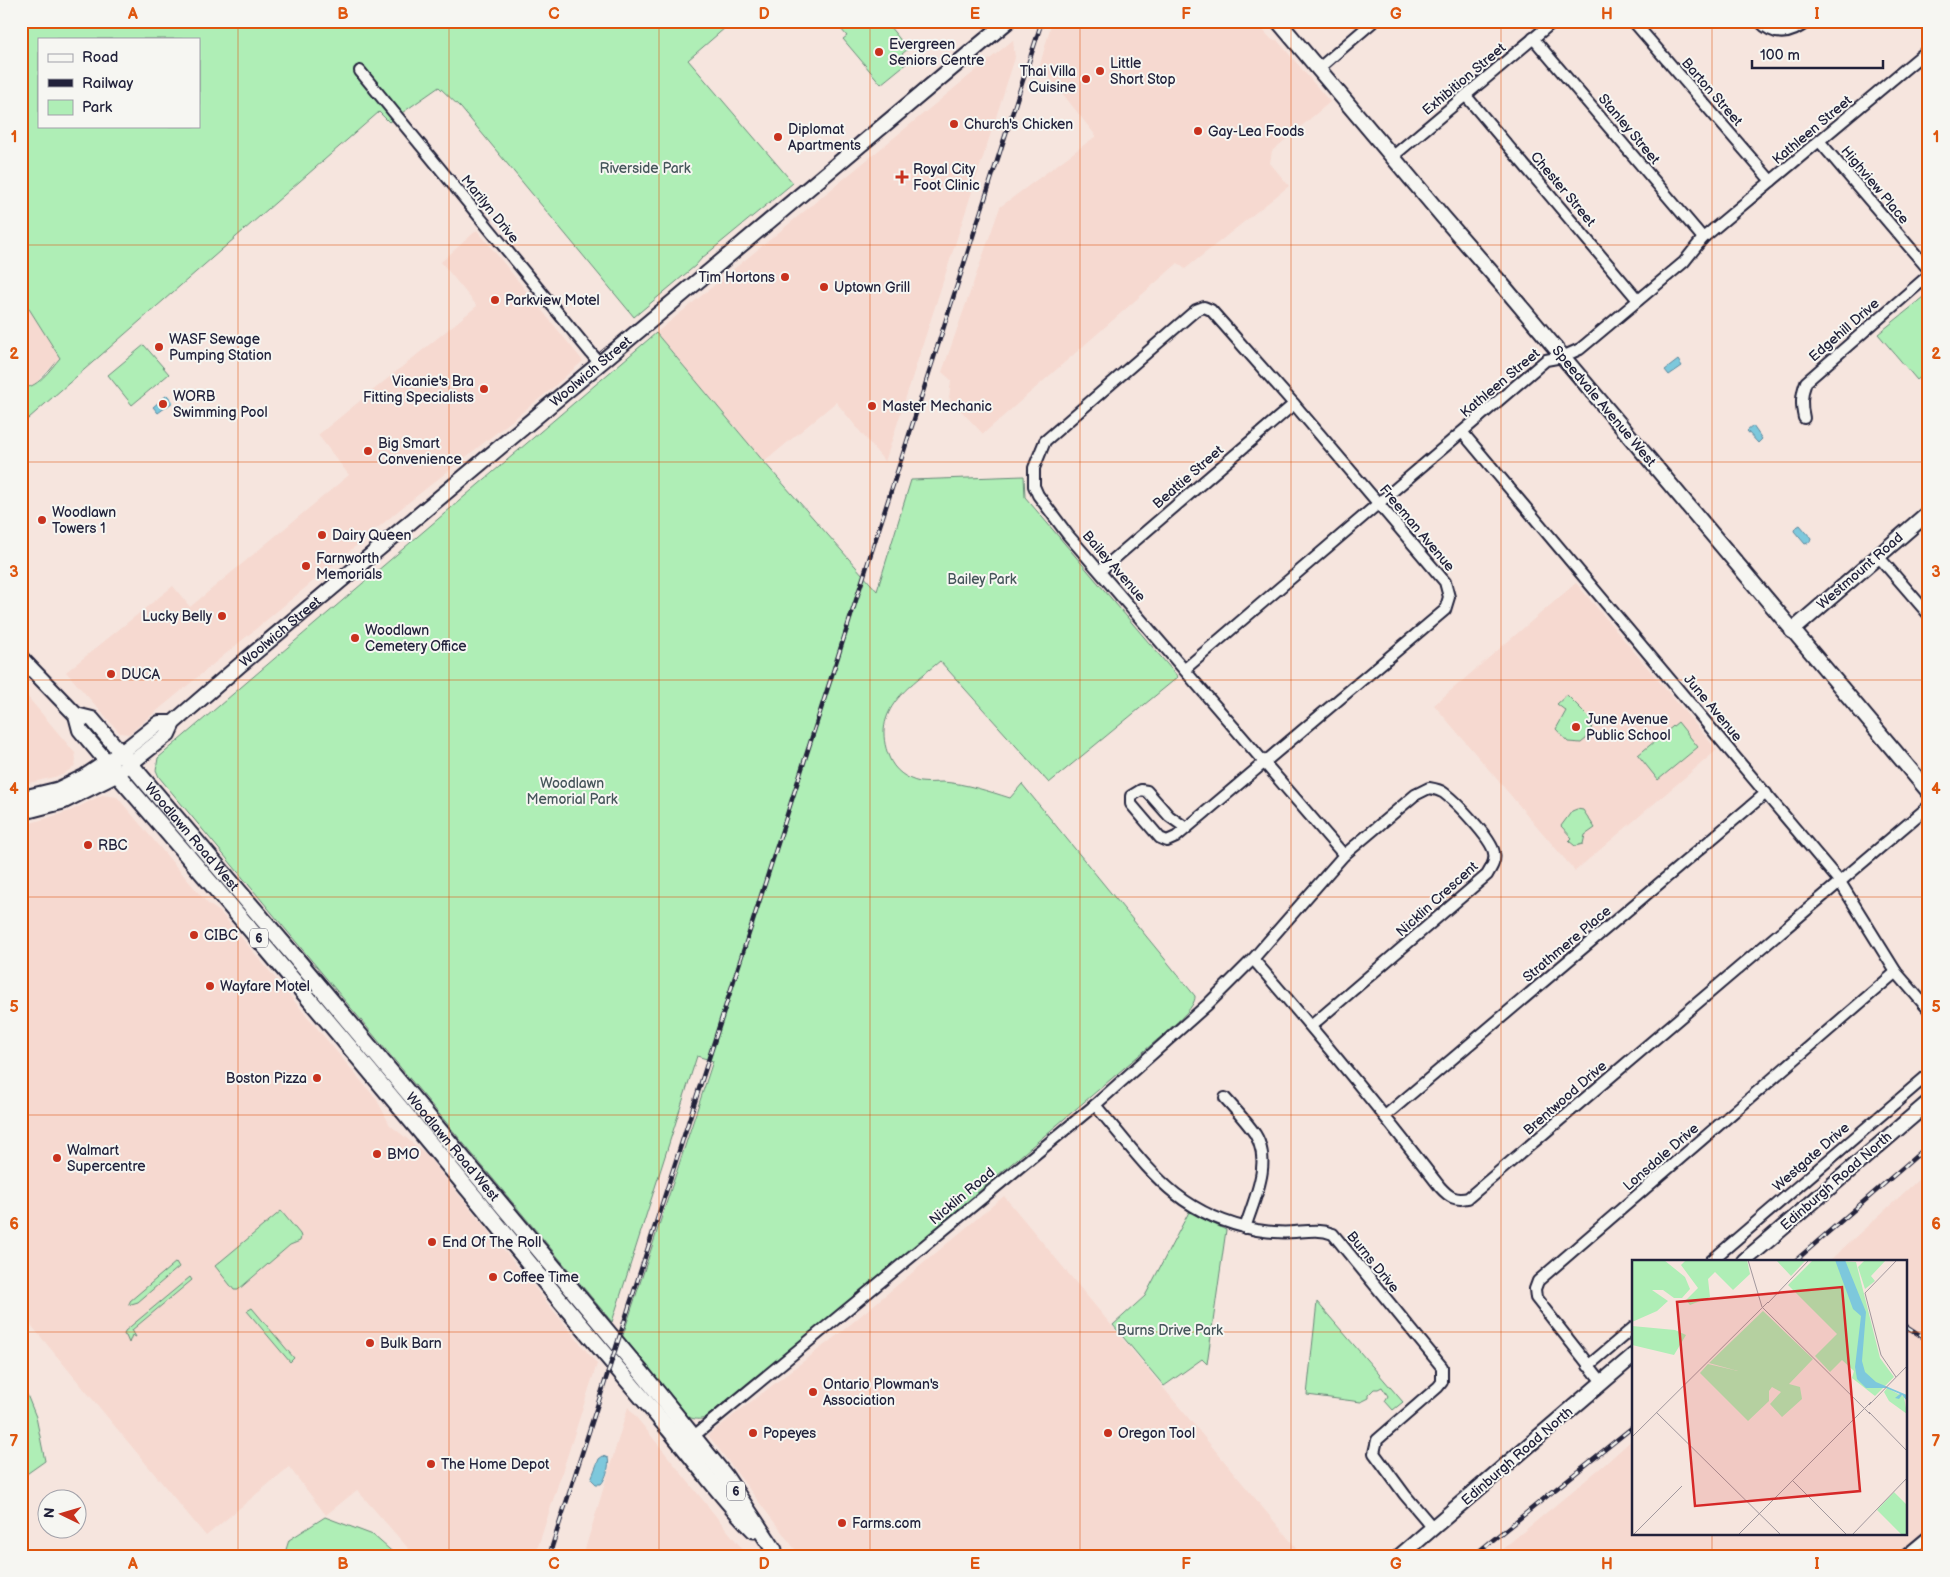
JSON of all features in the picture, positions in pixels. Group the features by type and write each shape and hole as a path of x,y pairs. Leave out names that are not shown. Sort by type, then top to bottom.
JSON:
{"main road":[{"name":"Woolwich Street","path":"21,812 63,802 126,759 168,734 173,723 1008,21"},
{"name":"Speedvale Avenue West","path":"1278,21 1929,792"},
{"name":"Westmount Road","path":"1792,631 1929,512"},
{"path":"21,658 76,715 80,730 113,768"},
{"path":"76,715 92,719 126,759"},
{"name":"Woodlawn Road West","path":"126,759 397,1079 687,1441 738,1515 776,1553"},
{"name":"Woolwich Street","path":"21,799 58,790 85,776 113,768"},
{"name":"Woodlawn Road West","path":"113,768 687,1441"},
{"name":"Edinburgh Road North","path":"1745,1260 1929,1102"},
{"name":"Edinburgh Road North","path":"1400,1556 1632,1357"}],"street":[{"path":"1318,69 1374,21"},
{"name":"Exhibition Street","path":"1392,157 1554,21"},
{"name":"Barton Street","path":"1633,21 1771,181"},
{"path":"1759,21 1776,34 1785,34 1793,32 1808,21"},
{"name":"Stanley Street","path":"1533,38 1703,238"},
{"name":"Kathleen Street","path":"1185,669 1378,502 1463,433 1548,358 1562,357 1580,349 1684,262 1703,238 1929,49"},
{"name":"Marilyn Drive","path":"360,71 600,364"},
{"name":"Chester Street","path":"1466,96 1638,300"},
{"name":"Highview Place","path":"1820,142 1929,270"},
{"name":"Edgehill Drive","path":"1804,418 1801,405 1802,392 1806,382 1929,275"},
{"name":"Freeman Avenue","path":"1186,828 1169,816 1147,791 1141,790 1131,796 1131,804 1160,838 1167,841 1176,837 1445,610 1449,597 1445,582 1378,502 1211,310 1204,307"},
{"name":"Bailey Avenue","path":"1204,307 1196,310 1045,441 1034,468 1034,486 1038,495 1068,535 1344,855"},
{"name":"Beattie Street","path":"1100,571 1294,404"},
{"name":"June Avenue","path":"1463,433 1840,882 1896,972 1929,1010"},
{"path":"1878,556 1929,615"},
{"name":"Nicklin Crescent","path":"1253,959 1344,855 1415,795 1429,788 1444,792 1478,827 1490,843 1494,854 1493,864 1487,875 1311,1026"},
{"name":"Strathmere Place","path":"1385,1116 1766,793"},
{"name":"Brentwood Drive","path":"1253,959 1311,1026 1449,1196 1458,1200 1468,1198 1929,806"},
{"name":"Nicklin Road","path":"687,1441 1094,1105 1207,1005 1253,959"},
{"name":"Lonsdale Drive","path":"1602,1382 1536,1298 1535,1288 1538,1281 1896,972"},
{"name":"Westgate Drive","path":"1712,1260 1929,1074"},
{"path":"1225,1098 1255,1134 1263,1160 1260,1182 1245,1228"},
{"name":"Burns Drive","path":"1094,1105 1156,1178 1172,1193 1213,1218 1245,1228 1276,1232 1322,1231 1333,1234 1442,1367 1442,1382 1438,1387 1377,1440 1374,1450 1374,1454 1433,1528"},
{"path":"1588,1366 1632,1329"},
{"path":"1905,1556 1929,1536"}],"shaded area":[{"path":"1052,21 1255,21 1272,40 1277,40 1330,102 1272,151 1270,163 1289,186 1185,269 1178,263 983,434 949,398 951,380 942,372 1000,207 1096,136 1040,65"},
{"path":"1013,40 1015,58 885,462 836,402 764,462 656,333"},
{"path":"477,230 583,361 549,391 404,506 129,734 120,733 66,672 173,586 190,607 349,475 318,435 477,306 441,262"},
{"path":"21,296 60,358 33,386 27,389 21,387"},
{"name":"June Avenue Public School","path":"1576,583 1717,750 1575,871 1434,705"},
{"path":"21,689 75,753 76,760 75,766 62,775 21,785"},
{"path":"102,795 117,797 208,904 220,912 377,1100 390,1125 425,1153 597,1364 535,1556 415,1556 357,1490 326,1515 289,1467 206,1536 21,1313 21,826 70,811"},
{"path":"1929,1170 1929,1556 1494,1556 1632,1440 1632,1534 1908,1534 1908,1260 1830,1260"},
{"path":"1004,1196 1303,1556 800,1556 708,1435 840,1333"},
{"path":"628,1407 748,1556 583,1556"}],"green space":[{"name":"Riverside Park","path":"21,21 733,21 688,60 793,183 634,317 461,108 439,87 389,122 379,112 21,425 21,387 32,386 38,382 60,358 21,296"},
{"name":"Evergreen Seniors Centre","path":"834,21 885,21 908,49 902,54 908,62 881,84 843,39 847,36"},
{"path":"1929,293 1929,370 1917,380 1878,334"},
{"name":"Woodlawn Memorial Park","path":"656,333 764,462 877,591 911,480 1024,476 1025,497 1178,677 1049,783 940,661 905,690 889,713 885,726 884,740 889,757 901,773 910,779 920,782 960,784 1010,798 1022,784 1195,996 1192,1006 1188,1011 1164,1034 830,1318 705,1418 699,1419 683,1415 622,1338 713,1061 697,1056 612,1322 159,777 156,770 158,758"},
{"path":"144,345 169,374 132,405 108,375"},
{"path":"1567,695 1594,722 1587,738 1581,743 1568,742 1556,729 1566,711 1557,704"},
{"path":"1678,722 1698,747 1658,780 1638,755"},
{"path":"1577,809 1583,810 1595,828 1585,835 1583,844 1575,846 1569,841 1572,838 1561,826 1572,811"},
{"path":"281,1211 300,1234 300,1241 290,1245 238,1290 234,1290 215,1266"},
{"name":"Burns Drive Park","path":"1189,1212 1226,1230 1207,1364 1202,1359 1164,1386 1113,1325 1145,1296"},
{"path":"176,1262 179,1267 138,1302 128,1305 130,1301"},
{"path":"190,1277 192,1280 132,1330 136,1337 132,1335 129,1343 124,1335 125,1331"},
{"path":"1317,1302 1403,1402 1393,1410 1385,1401 1388,1396 1382,1387 1374,1389 1369,1394 1369,1398 1361,1402 1307,1395"},
{"path":"252,1308 294,1358 290,1362 247,1311"},
{"path":"21,1380 36,1417 45,1461 21,1478"},
{"path":"325,1517 373,1535 397,1556 284,1556 289,1540"}],"water":[{"path":"1678,360 1682,366 1669,375 1665,370"},
{"name":"WORB Swimming Pool","path":"167,395 173,402 158,413 153,407"},
{"path":"1753,426 1762,439 1758,443 1747,431"},
{"path":"1800,525 1811,538 1810,542 1805,544 1794,531"},
{"path":"603,1456 608,1458 607,1472 601,1484 596,1484 591,1479 599,1459"}],"railway":[{"path":"549,1556 1042,21"},
{"path":"1796,1260 1929,1145"},
{"path":"1908,1327 1929,1341"},
{"path":"1473,1556 1632,1428"}],"place":[{"name":"Evergreen Seniors Centre","path":"879,52"},
{"name":"Little Short Stop","path":"1100,71"},
{"name":"Thai Villa Cuisine","path":"1086,79"},
{"name":"Church's Chicken","path":"954,124"},
{"name":"Gay-Lea Foods","path":"1198,131"},
{"name":"Diplomat Apartments","path":"778,137"},
{"name":"Royal City Foot Clinic","path":"902,177"},
{"name":"Tim Hortons","path":"785,277"},
{"name":"Uptown Grill","path":"824,287"},
{"name":"Parkview Motel","path":"495,300"},
{"name":"WASF Sewage Pumping Station","path":"159,347"},
{"name":"Vicanie's Bra Fitting Specialists","path":"484,389"},
{"name":"WORB Swimming Pool","path":"163,404"},
{"name":"Master Mechanic","path":"872,406"},
{"name":"Big Smart Convenience","path":"368,451"},
{"name":"Woodlawn Towers 1","path":"42,520"},
{"name":"Dairy Queen","path":"322,535"},
{"name":"Farnworth Memorials","path":"306,566"},
{"name":"Lucky Belly","path":"222,616"},
{"name":"Woodlawn Cemetery Office","path":"355,638"},
{"name":"DUCA","path":"111,674"},
{"name":"June Avenue Public School","path":"1576,727"},
{"name":"RBC","path":"88,845"},
{"name":"CIBC","path":"194,935"},
{"name":"Wayfare Motel","path":"210,986"},
{"name":"Boston Pizza","path":"317,1078"},
{"name":"BMO","path":"377,1154"},
{"name":"Walmart Supercentre","path":"57,1158"},
{"name":"End Of The Roll","path":"432,1242"},
{"name":"Coffee Time","path":"493,1277"},
{"name":"Bulk Barn","path":"370,1343"},
{"name":"Ontario Plowman's Association","path":"813,1392"},
{"name":"Popeyes","path":"753,1433"},
{"name":"Oregon Tool","path":"1108,1433"},
{"name":"The Home Depot","path":"431,1464"},
{"name":"Farms.com","path":"842,1523"}],"park label":[{"name":"Bailey Park","path":"982,579"}]}
